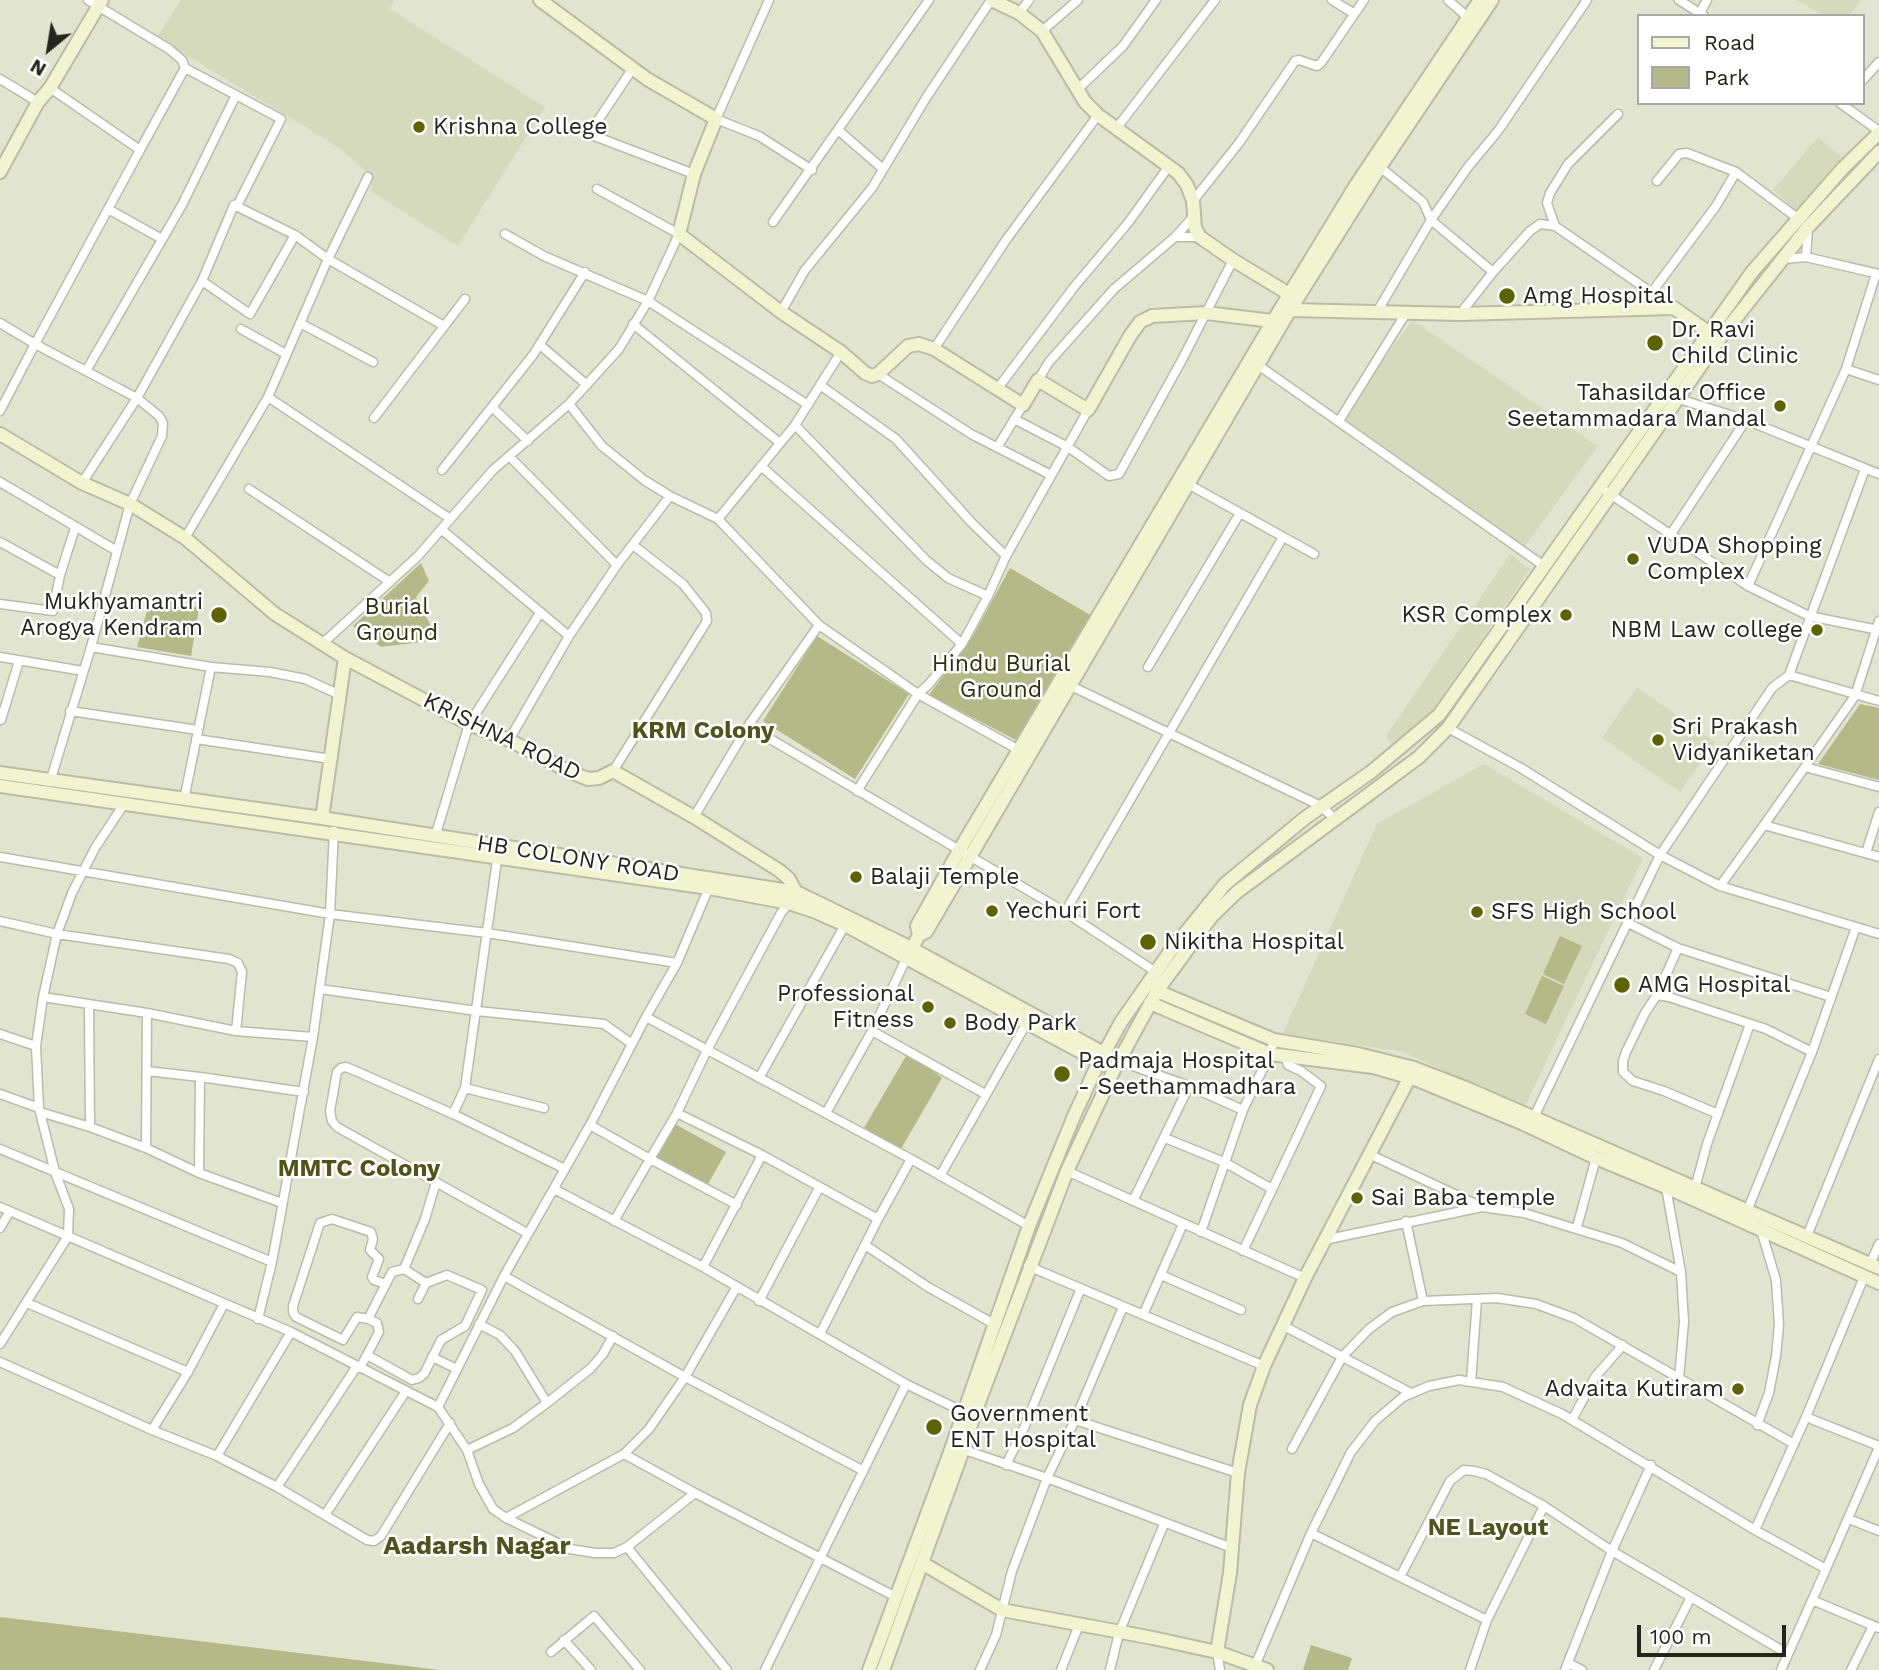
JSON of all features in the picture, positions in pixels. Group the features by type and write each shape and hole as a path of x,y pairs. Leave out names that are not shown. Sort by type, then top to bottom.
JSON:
{"street":[{"path":"540,0 647,79 716,119 759,136 812,170"},
{"path":"322,644 418,556 493,470 569,404 619,349 648,300 679,234 694,174 769,0"},
{"path":"773,222 929,0"},
{"path":"781,312 805,270 872,188 926,99 992,0 1020,13 1042,31 1077,90 1098,115 1170,166 1187,186 1193,201 1195,228 1200,237 1289,294"},
{"path":"1020,13 1029,0"},
{"path":"1042,31 1078,0"},
{"path":"1077,90 1123,46 1156,0"},
{"path":"1116,129 1215,0"},
{"path":"1332,0 1353,13"},
{"path":"1193,201 1239,143 1295,61 1317,66 1321,63 1364,0"},
{"path":"1448,0 1472,21"},
{"path":"826,1113 872,1031 919,935 926,932 1019,750 1065,683 1188,484 1290,310 1472,21 1480,0"},
{"path":"965,852 1273,321 1356,185 1472,21 1492,0"},
{"path":"1377,312 1431,220 1468,167 1498,131 1587,0"},
{"path":"1679,0 1700,14"},
{"path":"0,172 38,102 50,88 96,2 169,49 182,60 185,68 281,119 238,204 234,205 202,281 137,398 82,483"},
{"path":"1865,78 1879,62"},
{"path":"0,411 185,68"},
{"path":"633,68 589,134 694,174"},
{"path":"0,79 38,102"},
{"path":"50,88 140,150"},
{"path":"86,371 182,205 236,95"},
{"path":"883,1670 922,1563 994,1324 1029,1226 1074,1116 1121,1022 1211,899 1225,884 1321,806 1371,772 1439,715 1672,395 1782,259 1803,222 1879,132 1842,105"},
{"path":"1555,226 1547,203 1550,192 1568,164 1618,114"},
{"path":"934,349 1006,240 1098,115"},
{"path":"838,130 883,169"},
{"path":"1672,395 1709,332 1752,272 1879,152"},
{"path":"1657,181 1679,154 1687,153 1736,172 1803,222 1806,257"},
{"path":"998,388 1170,166"},
{"path":"1380,167 1423,202 1431,220 1493,272"},
{"path":"1652,292 1716,206 1736,172"},
{"path":"185,538 268,397 328,259 368,177"},
{"path":"597,188 679,234 781,312 841,352 865,373 872,376 878,374 908,346 919,344 934,349 1023,405"},
{"path":"234,205 295,235 328,259 444,326"},
{"path":"108,208 162,239"},
{"path":"998,446 1049,362 1114,289 1175,237 1194,216"},
{"path":"1460,314 1493,272 1535,226 1547,224 1555,226 1709,332"},
{"path":"505,234 544,256 648,300 808,405"},
{"path":"202,281 250,314 295,235"},
{"path":"1175,237 1200,237"},
{"path":"1748,586 1846,369 1878,274 1806,257 1782,259"},
{"path":"1014,419 1068,447 1109,476 1119,474 1233,260"},
{"path":"442,470 540,345 585,272"},
{"path":"374,418 465,299"},
{"path":"857,791 919,694 962,644 1006,556 1129,336 1140,322 1152,316 1206,313 1273,321 1290,310 1460,314 1674,308"},
{"path":"1339,421 1406,313"},
{"path":"0,323 137,398 159,416 163,423 162,436 130,504 49,787"},
{"path":"300,323 373,362"},
{"path":"633,324 780,443"},
{"path":"241,329 286,354"},
{"path":"540,345 587,385"},
{"path":"718,519 794,425 841,352"},
{"path":"1258,365 1545,566"},
{"path":"1846,369 1879,380"},
{"path":"878,374 971,434 1051,475"},
{"path":"1038,380 1088,410"},
{"path":"820,385 896,439 972,523 1006,556"},
{"path":"1672,395 1746,420 1879,474"},
{"path":"268,397 449,518"},
{"path":"569,404 602,446 644,480 718,519 819,625 919,694 1019,750"},
{"path":"492,407 528,441"},
{"path":"1671,534 1746,420"},
{"path":"794,425 926,560 947,578 988,596"},
{"name":"KRISHNA ROAD","path":"0,434 82,483 130,504 185,538 275,614 345,658 469,724 509,740 588,779 599,778 613,771 694,817 780,872 789,879 793,897"},
{"path":"510,457 617,565"},
{"path":"761,466 962,644"},
{"path":"1532,1122 1660,855 1772,688 1789,675 1865,469"},
{"path":"0,482 117,551"},
{"path":"1188,484 1314,554"},
{"path":"249,489 390,582"},
{"path":"1604,490 1748,586 1809,616 1878,627 1856,696 1720,886"},
{"path":"969,1413 1067,1171 1116,1065 1157,991 1212,916 1226,903 1255,877 1419,757 1448,729 1604,490"},
{"path":"509,740 569,636 617,565 670,496"},
{"path":"1148,667 1240,513"},
{"path":"0,604 53,611 60,575 75,528"},
{"path":"441,529 569,636"},
{"path":"1065,912 1283,537"},
{"path":"0,542 60,575"},
{"path":"613,771 707,621 706,613 683,584 634,545"},
{"path":"435,837 469,724 540,613"},
{"path":"694,817 748,726 819,625"},
{"path":"90,647 211,667 270,672 305,679 340,695"},
{"path":"0,657 83,671"},
{"path":"258,1319 272,1262 304,1092 330,914 331,759 345,658"},
{"path":"1,720 19,660"},
{"path":"184,800 211,667"},
{"path":"1789,675 1879,701"},
{"path":"1065,683 1321,806 1334,818"},
{"path":"70,711 198,730"},
{"path":"748,726 1065,912 1156,972"},
{"path":"1448,729 1521,768 1660,855 1720,886 1879,934"},
{"path":"196,739 331,759"},
{"path":"1805,766 1879,787"},
{"name":"HB COLONY ROAD","path":"0,773 49,787 184,800 330,824 435,837 498,853 793,897 909,954 1116,1065"},
{"path":"0,786 49,787 124,804 330,824 498,853 465,1088 453,1114"},
{"path":"0,1344 68,1236 69,1209 54,1172 40,1110 36,1046 43,997 57,934 95,848 124,804"},
{"path":"1866,853 1879,812"},
{"path":"1764,825 1879,857"},
{"path":"0,858 330,914 487,933 677,963"},
{"path":"438,1406 527,1233 590,1125 677,963 710,884"},
{"path":"614,1221 677,1113 707,1050 781,912 793,897 816,912 909,954 1026,1024 1101,1058"},
{"path":"0,921 57,934 229,959 238,963 242,972 236,1031"},
{"path":"1628,923 1678,948 1831,997"},
{"path":"759,1078 845,925"},
{"path":"1757,1424 1769,1393 1779,1325 1776,1280 1761,1231 1751,1213 1856,927"},
{"path":"1678,948 1657,995 1626,1052 1623,1072 1633,1081 1718,1114"},
{"path":"320,989 477,1011 604,1024 632,1044"},
{"path":"1157,991 1274,1040 1357,1054 1412,1073 1695,1188 1874,1266 1879,1244"},
{"path":"1657,995 1766,1029 1812,1052"},
{"path":"43,997 147,1013 236,1031 313,1037"},
{"path":"1150,1003 1270,1054 1412,1073"},
{"path":"89,1006 90,1127"},
{"path":"146,1148 147,1013"},
{"path":"646,1017 911,1158 1029,1226"},
{"path":"940,1176 1026,1024"},
{"path":"1695,1188 1750,1024"},
{"path":"872,1031 985,1094"},
{"path":"0,1034 36,1046"},
{"path":"1201,1232 1243,1110 1274,1040"},
{"path":"1243,1251 1321,1086 1301,1070 1288,1065 1285,1056"},
{"path":"1807,1236 1879,1059"},
{"path":"1116,1065 1189,1086 1243,1110"},
{"path":"527,1233 337,1127 331,1121 330,1111 337,1072 346,1067 453,1114 565,1169"},
{"path":"147,1071 304,1092"},
{"path":"1220,1670 1217,1652 1230,1573 1238,1473 1250,1405 1282,1325 1412,1073"},
{"path":"199,1173 200,1077"},
{"path":"1133,1201 1189,1086"},
{"path":"465,1088 544,1108"},
{"path":"0,1094 146,1148 199,1173 282,1203"},
{"path":"677,1113 762,1155 878,1219"},
{"path":"1532,1122 1595,1158 1879,1283"},
{"path":"590,1125 737,1205"},
{"path":"1165,1138 1224,1161 1272,1189"},
{"path":"0,1149 272,1262"},
{"path":"703,1267 762,1155"},
{"path":"1371,1155 1482,1207 1524,1213 1577,1227 1622,1243 1681,1272"},
{"path":"820,1334 911,1158"},
{"path":"1577,1227 1595,1158"},
{"path":"1067,1171 1305,1278"},
{"path":"404,1269 425,1219 436,1182"},
{"path":"1666,1187 1681,1272 1684,1322 1679,1379"},
{"path":"759,1301 819,1188"},
{"path":"554,1189 703,1267 906,1384 969,1413"},
{"path":"0,1207 291,1332 438,1406 467,1450 479,1485 493,1509 570,1549 614,1553 627,1547 695,1493"},
{"path":"1324,1240 1482,1207"},
{"path":"0,1228 10,1211"},
{"path":"343,1340 296,1317 293,1312 320,1223 332,1219 371,1233 373,1239 370,1250 380,1259 372,1277 386,1284"},
{"path":"1406,1221 1423,1301"},
{"path":"1143,1315 1184,1224"},
{"path":"865,1245 928,1287 994,1324"},
{"path":"1017,1261 1264,1366"},
{"path":"368,1319 392,1272 404,1269 425,1283"},
{"path":"418,1298 425,1283 447,1275 494,1296"},
{"path":"1161,1275 1241,1310"},
{"path":"504,1276 685,1377 862,1470"},
{"path":"1755,1530 1806,1417 1864,1277"},
{"path":"506,1518 624,1454 649,1429 685,1377 736,1288"},
{"path":"1006,1465 1081,1288"},
{"path":"367,1355 412,1380 424,1374 441,1340 465,1326 482,1290"},
{"path":"1471,1382 1477,1298"},
{"path":"1292,1449 1342,1357 1368,1329 1392,1312 1423,1301 1477,1298 1536,1304 1574,1318 1794,1444"},
{"path":"27,1303 188,1372"},
{"path":"152,1430 225,1304"},
{"path":"980,1670 996,1634 1012,1571 1047,1478 1123,1307"},
{"path":"277,1487 367,1355 380,1328 377,1323 357,1317 336,1355"},
{"path":"479,1324 500,1335 515,1351 547,1404"},
{"path":"1282,1325 1411,1393"},
{"path":"217,1456 291,1332"},
{"path":"467,1450 513,1428 547,1404 592,1368 613,1336"},
{"path":"1572,1420 1595,1377 1623,1345"},
{"path":"432,1357 457,1369"},
{"path":"0,1363 217,1456 374,1541 381,1536 450,1423"},
{"path":"922,1563 1002,1611 1153,1637 1217,1652 1261,1668 1311,1533 1351,1452 1374,1421 1403,1396 1429,1386 1459,1380 1503,1387 1572,1420 1651,1465 1755,1530 1826,1569"},
{"path":"765,1670 906,1384"},
{"path":"324,1515 406,1391"},
{"path":"1781,1670 1879,1447 1806,1417"},
{"path":"1074,1420 1238,1473"},
{"path":"958,1448 1047,1478 1232,1548"},
{"path":"869,1670 896,1597 958,1448"},
{"path":"624,1454 896,1597"},
{"path":"1582,1670 1566,1666 1612,1551 1651,1465"},
{"path":"1400,1577 1450,1481 1464,1470 1486,1474 1544,1506 1690,1599 1787,1654"},
{"path":"1470,1670 1487,1620 1544,1506"},
{"path":"1849,1519 1879,1531"},
{"path":"1110,1670 1119,1633 1164,1524"},
{"path":"1311,1533 1487,1620"},
{"path":"627,1547 727,1670"},
{"path":"1654,1670 1690,1599"},
{"path":"1812,1600 1876,1627 1852,1670"},
{"path":"551,1652 594,1616 640,1670"},
{"path":"1061,1670 1079,1625"},
{"path":"564,1640 591,1670"}],"shaded area":[{"name":"Krishna College","path":"181,0 394,0 390,9 545,107 458,246 372,192 371,176 338,147 157,37"},
{"path":"1797,0 1861,0 1850,14 1821,14"},
{"path":"1818,137 1842,157 1797,211 1773,190"},
{"path":"1412,320 1598,446 1525,546 1341,420"},
{"path":"1510,554 1530,569 1430,714 1393,745 1386,736"},
{"name":"Sri Prakash Vidyaniketan","path":"1637,687 1715,742 1680,792 1602,738"},
{"name":"SFS High School","path":"1484,764 1643,858 1524,1108 1403,1052 1283,1033 1377,824"}],"green space":[{"name":"Burial Ground","path":"421,563 429,581 416,597 433,630 430,641 381,647 353,626"},
{"name":"Hindu Burial Ground","path":"1010,568 1092,616 1018,741 929,695 973,636"},
{"path":"151,596 199,608 191,656 137,647"},
{"path":"817,636 909,694 855,779 763,721"},
{"path":"1860,704 1879,708 1879,780 1818,764"},
{"path":"1560,936 1582,946 1564,984 1543,974"},
{"path":"1542,976 1564,986 1546,1024 1525,1014"},
{"path":"906,1056 923,1063 942,1078 901,1149 864,1128"},
{"path":"671,1122 726,1152 707,1186 652,1155"},
{"path":"0,1617 440,1670 0,1670"},
{"path":"1311,1645 1352,1658 1348,1670 1303,1670"}],"place":[{"name":"Krishna College","path":"419,127"},
{"name":"Amg Hospital","path":"1507,296"},
{"name":"Dr. Ravi Child Clinic","path":"1655,343"},
{"name":"Tahasildar Office Seetammadara Mandal","path":"1780,406"},
{"name":"VUDA Shopping Complex","path":"1633,559"},
{"name":"Mukhyamantri Arogya Kendram","path":"219,615"},
{"name":"KSR Complex","path":"1566,615"},
{"name":"NBM Law college","path":"1817,630"},
{"name":"Sri Prakash Vidyaniketan","path":"1658,740"},
{"name":"Balaji Temple","path":"856,877"},
{"name":"Yechuri Fort","path":"992,911"},
{"name":"SFS High School","path":"1477,912"},
{"name":"Nikitha Hospital","path":"1148,942"},
{"name":"AMG Hospital","path":"1622,985"},
{"name":"Professional Fitness","path":"928,1007"},
{"name":"Body Park","path":"950,1023"},
{"name":"Padmaja Hospital - Seethammadhara","path":"1062,1074"},
{"name":"Sai Baba temple","path":"1357,1198"},
{"name":"Advaita Kutiram","path":"1738,1389"},
{"name":"Government ENT Hospital","path":"934,1427"}],"district":[{"name":"KRM Colony","path":"703,731"},
{"name":"MMTC Colony","path":"359,1169"},
{"name":"NE Layout","path":"1488,1528"},
{"name":"Aadarsh Nagar","path":"477,1546"}]}
